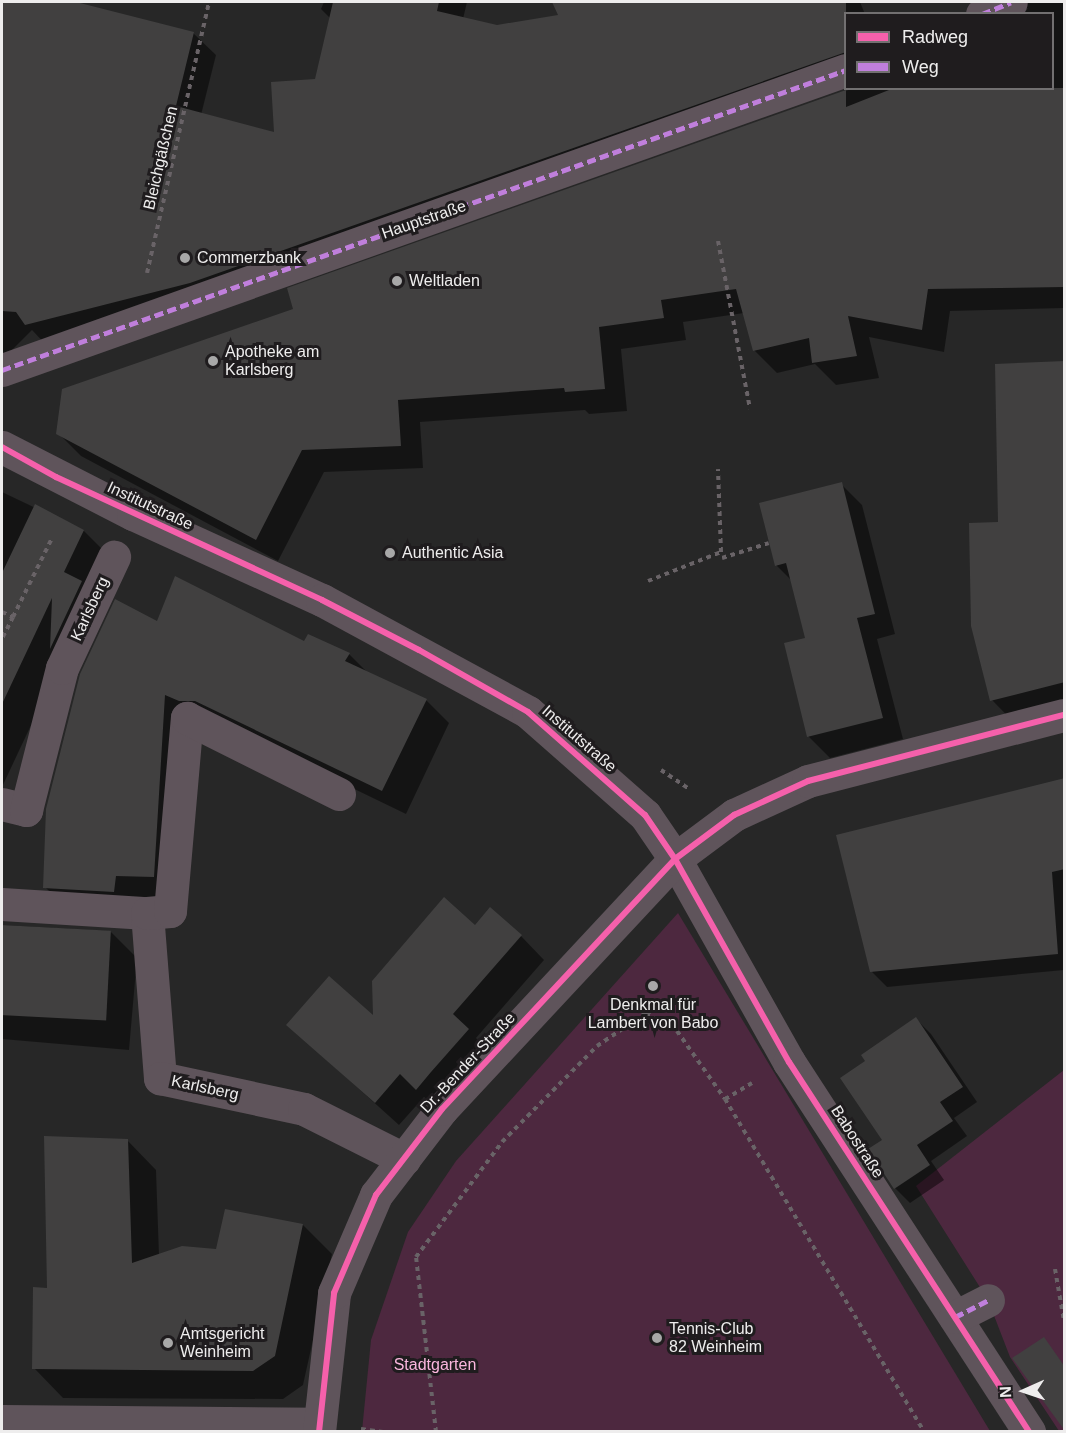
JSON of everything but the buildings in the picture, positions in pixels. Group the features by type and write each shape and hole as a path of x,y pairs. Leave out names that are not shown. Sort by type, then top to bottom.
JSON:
{"street":[{"path":"987,12 1011,2"},
{"name":"Hauptstraße","path":"2,370 137,320 697,126 844,71"},
{"name":"Institutstraße","path":"2,447 133,514 321,600 528,712 645,815 675,859"},
{"name":"Karlsberg","path":"2,804 26,810 62,668 114,557"},
{"path":"675,859 734,815 808,781 1065,715"},
{"path":"2,903 147,913 170,911 187,718 339,794"},
{"name":"Babostraße","path":"675,859 789,1062 1029,1431"},
{"name":"Dr.-Bender-Straße","path":"319,1428 334,1293 376,1196 442,1109 675,859"},
{"name":"Karlsberg","path":"147,913 160,1078 304,1109 404,1159"},
{"path":"955,1317 988,1300"},
{"path":"2,1421 319,1428"}],"path":[{"path":"718,241 750,409"},
{"path":"648,580 722,552 718,470"},
{"path":"2,639 52,538"},
{"path":"722,558 769,543"},
{"path":"2,612 13,617"},
{"path":"436,1431 416,1257 502,1142 597,1047 646,1014 677,1031 725,1099 924,1431"},
{"path":"725,1099 789,1062"},
{"path":"1055,1269 1065,1322"}],"green space":[{"name":"Stadtgarten","path":"678,913 990,1431 362,1431 371,1340 408,1232 456,1161"},
{"path":"1064,1070 1064,1431 1059,1431 1010,1357 988,1300 916,1186"}],"marked path":[{"path":"987,12 1011,2"},
{"path":"2,370 844,71"},
{"path":"955,1317 988,1300"}],"cycle path":[{"path":"2,447 56,477 322,600 419,650 528,712 645,815 675,859 789,1062 1029,1432"},
{"path":"319,1432 334,1293 376,1195 442,1109 675,859 734,815 808,781 1064,715"}],"place":[{"name":"Commerzbank","path":"185,258"},
{"name":"Weltladen","path":"397,281"},
{"name":"Apotheke am Karlsberg","path":"213,361"},
{"name":"Authentic Asia","path":"390,553"},
{"name":"Denkmal für Lambert von Babo","path":"653,986"},
{"name":"Tennis-Club 82 Weinheim","path":"657,1338"},
{"name":"Amtsgericht Weinheim","path":"168,1343"}]}
